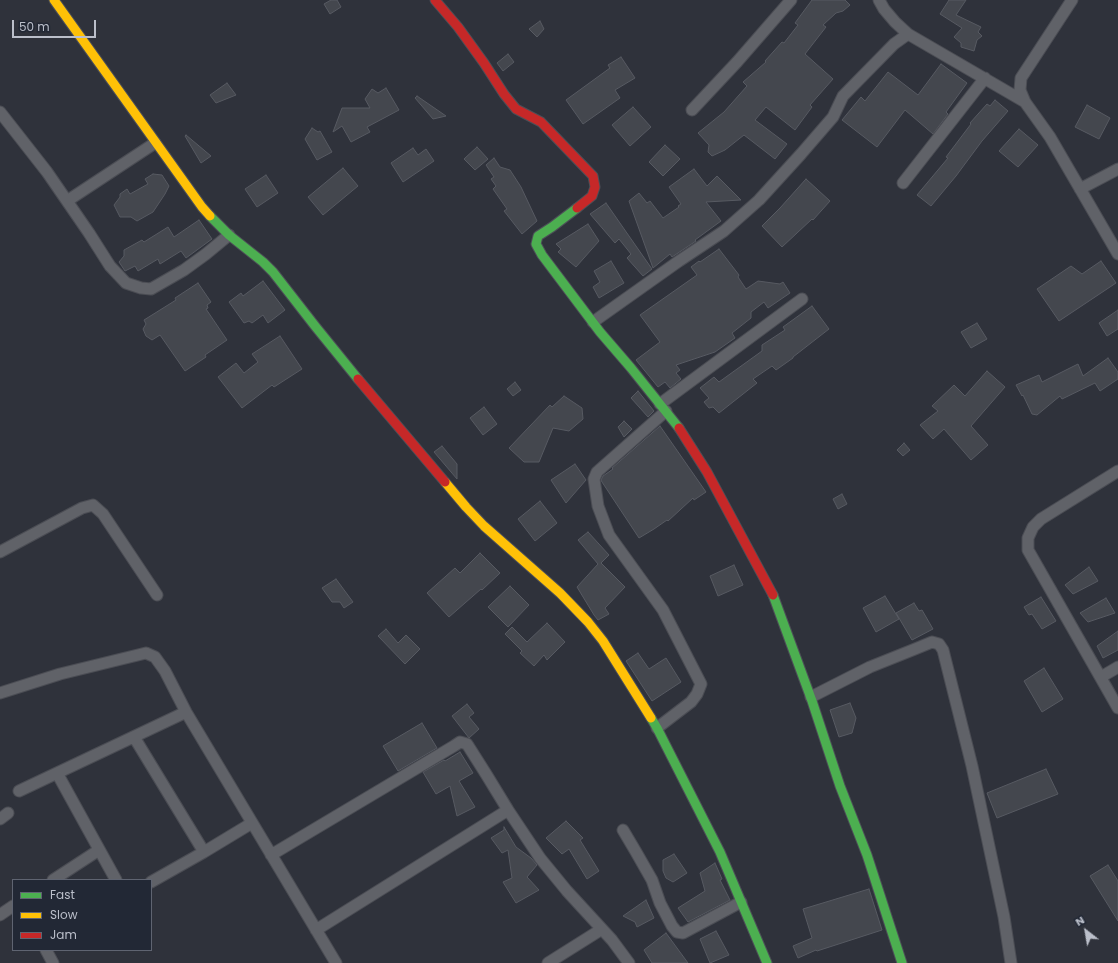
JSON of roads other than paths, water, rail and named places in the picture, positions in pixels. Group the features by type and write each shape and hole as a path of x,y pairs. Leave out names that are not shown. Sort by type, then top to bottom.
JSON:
{"street":[{"path":"54,0 202,207 229,235 263,262 273,272 382,408 466,507 484,526 560,593 588,622 603,641 657,728 720,852 767,963"},
{"path":"435,0 458,27 516,110 541,122 593,176 595,187 592,196 538,236 536,244 542,255 593,322 682,433 707,472 776,600 811,697 840,786 867,855 902,963"},
{"path":"692,110 737,62 791,0"},
{"path":"879,0 884,9 895,22 908,34 1025,102"},
{"path":"1072,0 1021,78 1020,90 1025,102 1050,138 1118,254"},
{"path":"593,322 724,231 759,200 833,117 843,96 894,44 908,34"},
{"path":"903,183 985,78"},
{"path":"0,112 47,172 110,266 126,282 141,288 152,289 184,270 229,235"},
{"path":"67,201 155,143"},
{"path":"1080,189 1118,169"},
{"path":"657,728 691,702 697,694 700,684 663,610 609,535 598,506 594,479 597,472 663,408 802,299"},
{"path":"1118,471 1041,519 1033,527 1028,538 1028,550 1118,708"},
{"path":"0,552 82,508 93,505 103,514 157,595"},
{"path":"811,697 870,667 932,642 939,644 943,650 972,766 1004,917 1011,963"},
{"path":"0,693 60,674 146,653 155,657 165,671 186,712 336,963"},
{"path":"1101,677 1118,666"},
{"path":"19,791 186,712"},
{"path":"134,736 204,852"},
{"path":"271,855 460,742 467,744 540,858 567,891 612,940 629,963"},
{"path":"57,773 115,879"},
{"path":"316,930 508,810"},
{"path":"152,881 252,823"},
{"path":"623,830 652,880 660,903 672,926 677,932 683,933 741,902"},
{"path":"55,879 99,850"},
{"path":"0,915 12,907"},
{"path":"548,963 602,929"},
{"path":"47,951 53,963"}]}
